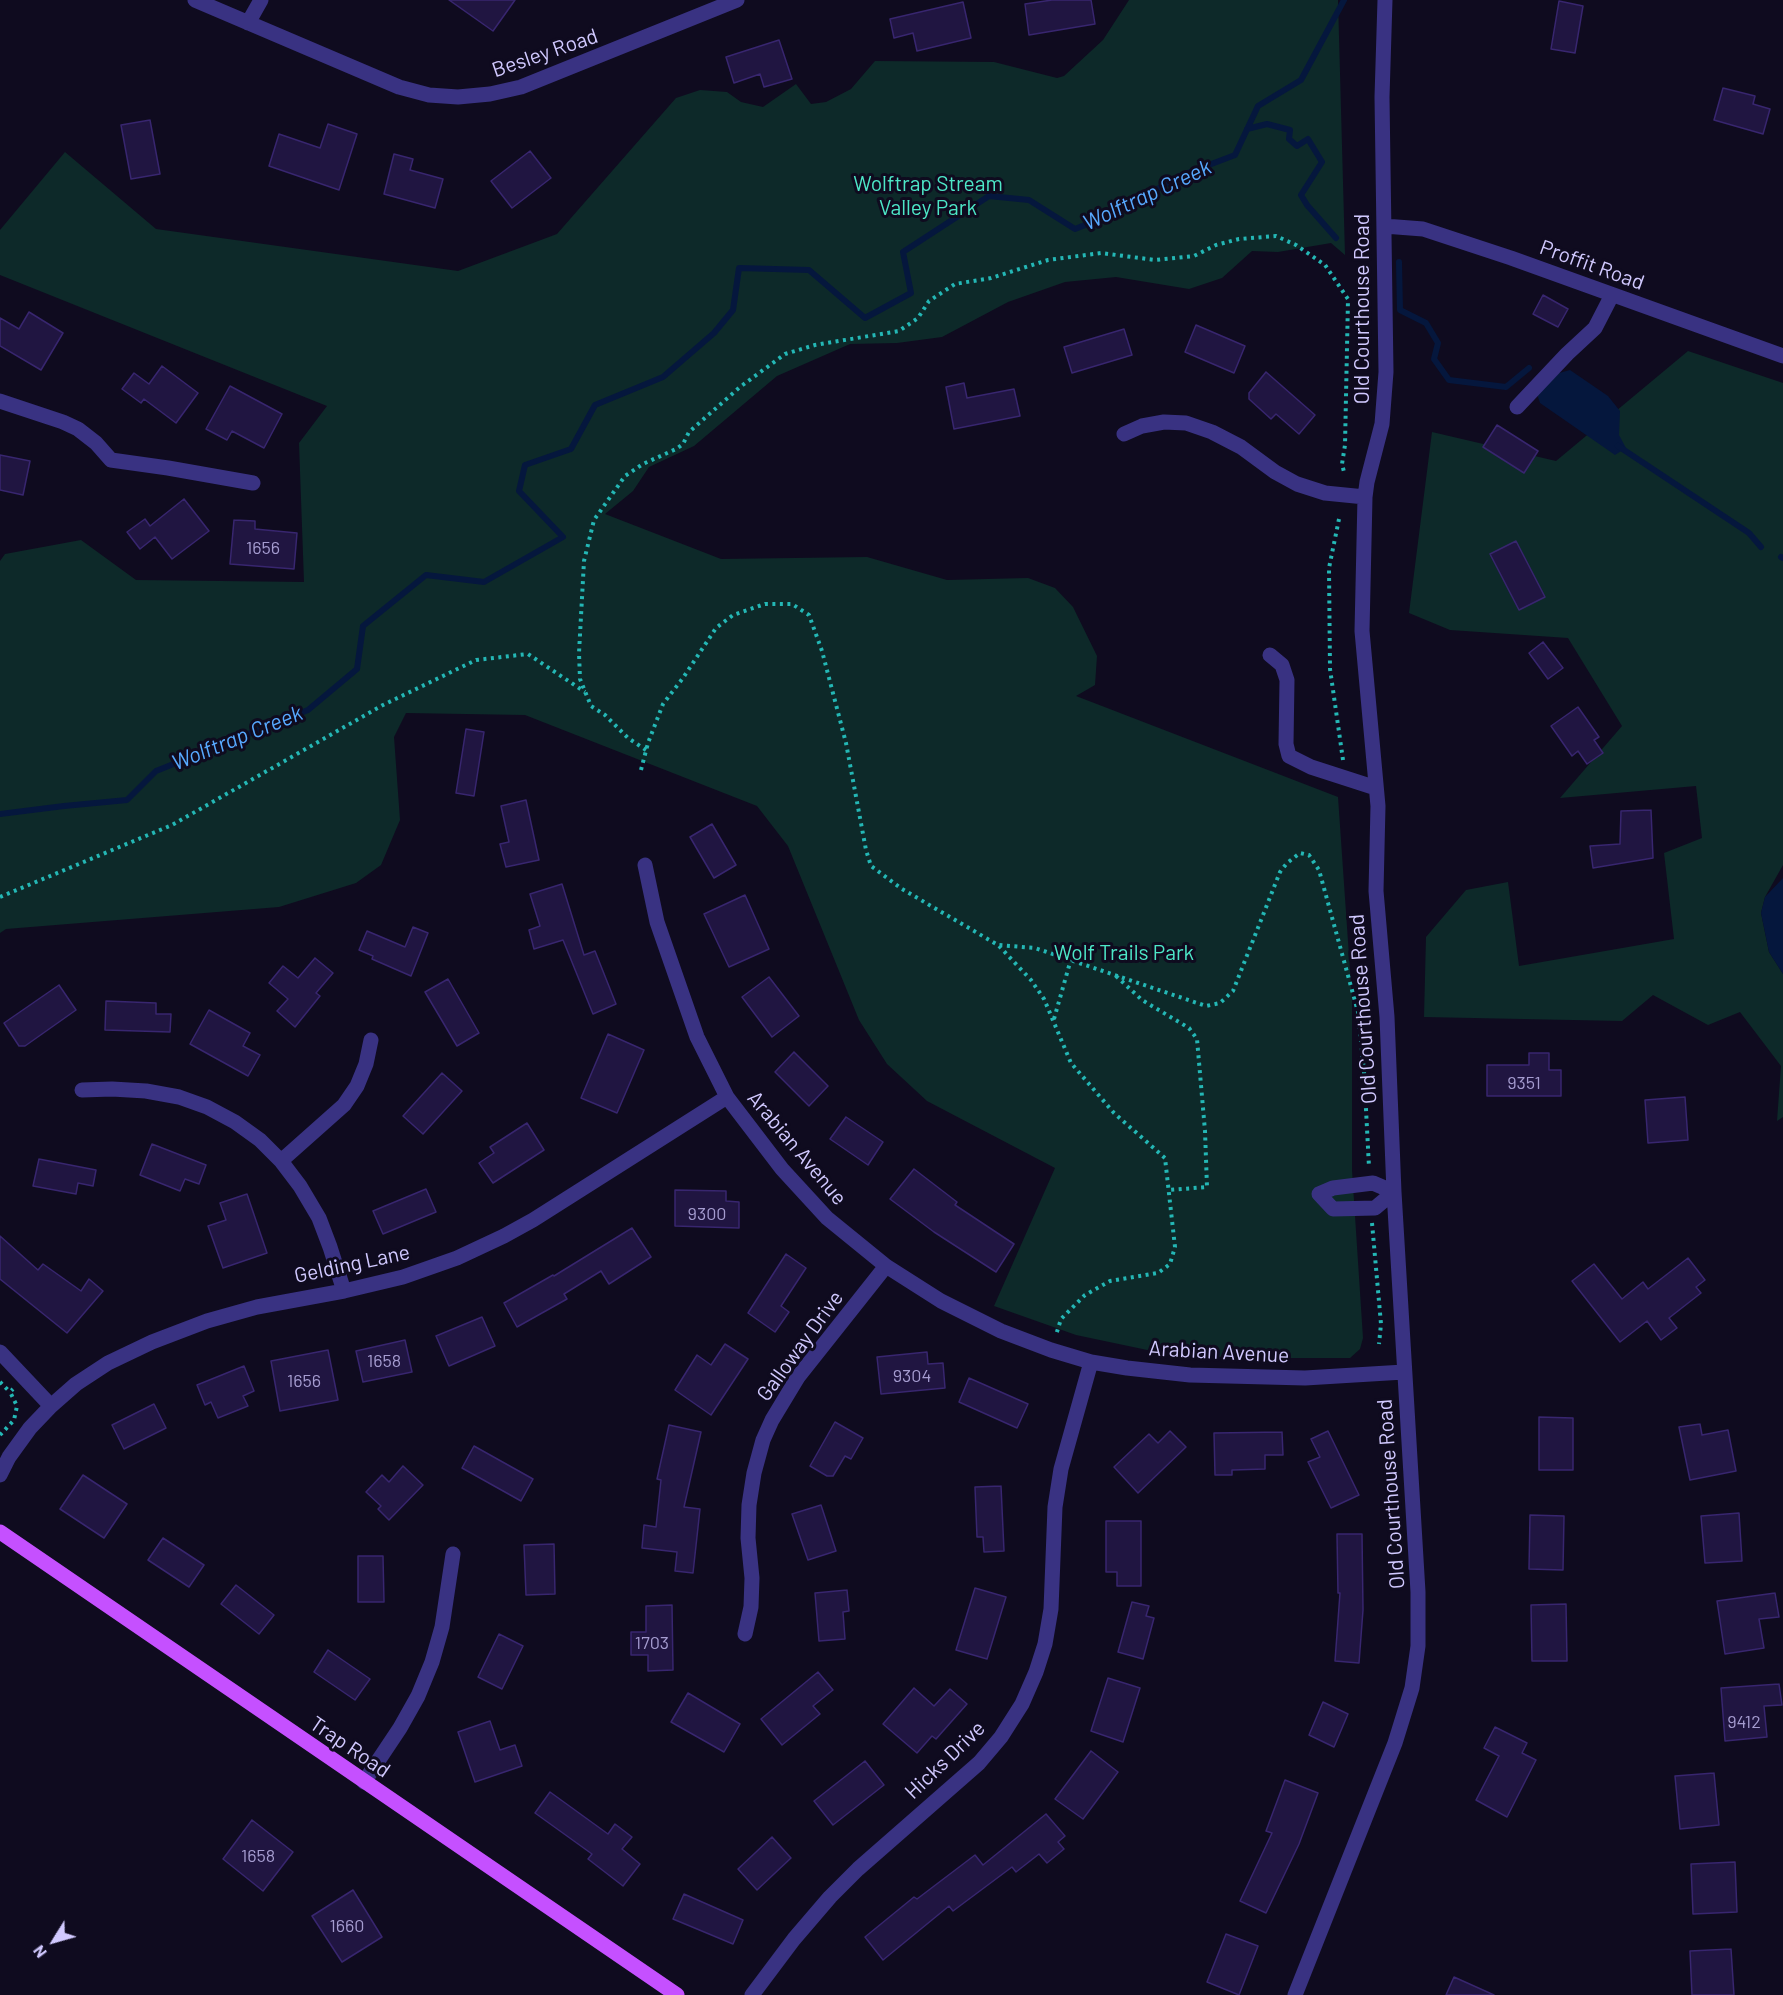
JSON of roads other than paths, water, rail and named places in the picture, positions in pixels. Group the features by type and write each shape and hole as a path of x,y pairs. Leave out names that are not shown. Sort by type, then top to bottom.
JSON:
{"main road":[{"name":"Trap Road","path":"0,1532 677,1995"}],"street":[{"name":"Besley Road","path":"195,0 399,87 429,94 458,97 490,94 521,87 737,0"},
{"path":"248,23 261,0"},
{"name":"Old Courthouse Road","path":"1295,1995 1395,1743 1412,1688 1418,1646 1419,1623 1394,1192 1387,1017 1376,891 1378,807 1362,631 1365,497 1382,424 1386,372 1383,96 1385,0"},
{"name":"Proffit Road","path":"1384,226 1423,229 1511,258 1783,356"},
{"path":"1517,407 1595,328 1612,295"},
{"path":"0,401 78,429 96,443 111,460 252,483"},
{"path":"1124,434 1142,426 1164,422 1186,423 1212,432 1241,447 1275,472 1297,484 1326,493 1365,497"},
{"path":"1270,655 1282,665 1287,680 1286,744 1289,756 1311,767 1376,788"},
{"name":"Arabian Avenue","path":"645,865 657,922 697,1037 727,1097 782,1168 827,1218 886,1266 941,1301 1001,1331 1091,1362 1190,1375 1305,1378 1404,1372"},
{"path":"281,1161 344,1105 357,1086 366,1064 371,1040"},
{"path":"82,1090 146,1091 179,1097 207,1107 260,1140 281,1161 300,1186 319,1218 344,1291"},
{"name":"Gelding Lane","path":"0,1475 9,1457 30,1428 51,1406 76,1384 108,1363 152,1342 207,1321 257,1307 344,1291 403,1277 456,1258 534,1220 727,1097"},
{"path":"1373,1183 1394,1192 1375,1208 1333,1209 1319,1194 1333,1188 1373,1183"},
{"name":"Galloway Drive","path":"745,1634 752,1578 748,1538 749,1505 754,1473 763,1440 772,1420 798,1377 886,1266"},
{"path":"0,1352 51,1406"},
{"name":"Hicks Drive","path":"752,1995 830,1896 979,1763 1001,1737 1022,1704 1045,1644 1051,1610 1055,1507 1061,1469 1091,1362"},
{"path":"364,1782 418,1696 432,1662 442,1627 453,1554"}],"water":[{"path":"1570,370 1608,396 1620,411 1619,435 1626,448 1615,455 1540,403 1537,394 1559,373"},
{"path":"1783,878 1783,974 1769,952 1761,913 1765,897"}],"waterway":[{"name":"Wolftrap Creek","path":"0,814 127,800 156,771 308,710 357,669 363,626 426,575 484,582 563,537 519,491 525,465 571,449 595,405 663,377 714,333 733,310 739,268 809,270 865,318 911,293 903,252 989,196 1029,200 1075,229 1115,213 1180,176 1235,155 1258,106 1301,80 1344,0"},
{"path":"1247,129 1267,124 1290,130 1289,139 1297,146 1308,139 1322,162 1301,195 1336,238"},
{"path":"1399,262 1400,310 1426,323 1438,343 1434,359 1449,380 1506,387 1529,368"},
{"path":"1618,446 1749,533 1761,547"}],"park label":[{"name":"Wolftrap Stream Valley Park","path":"928,196"},
{"name":"Wolf Trails Park","path":"1124,953"}]}
